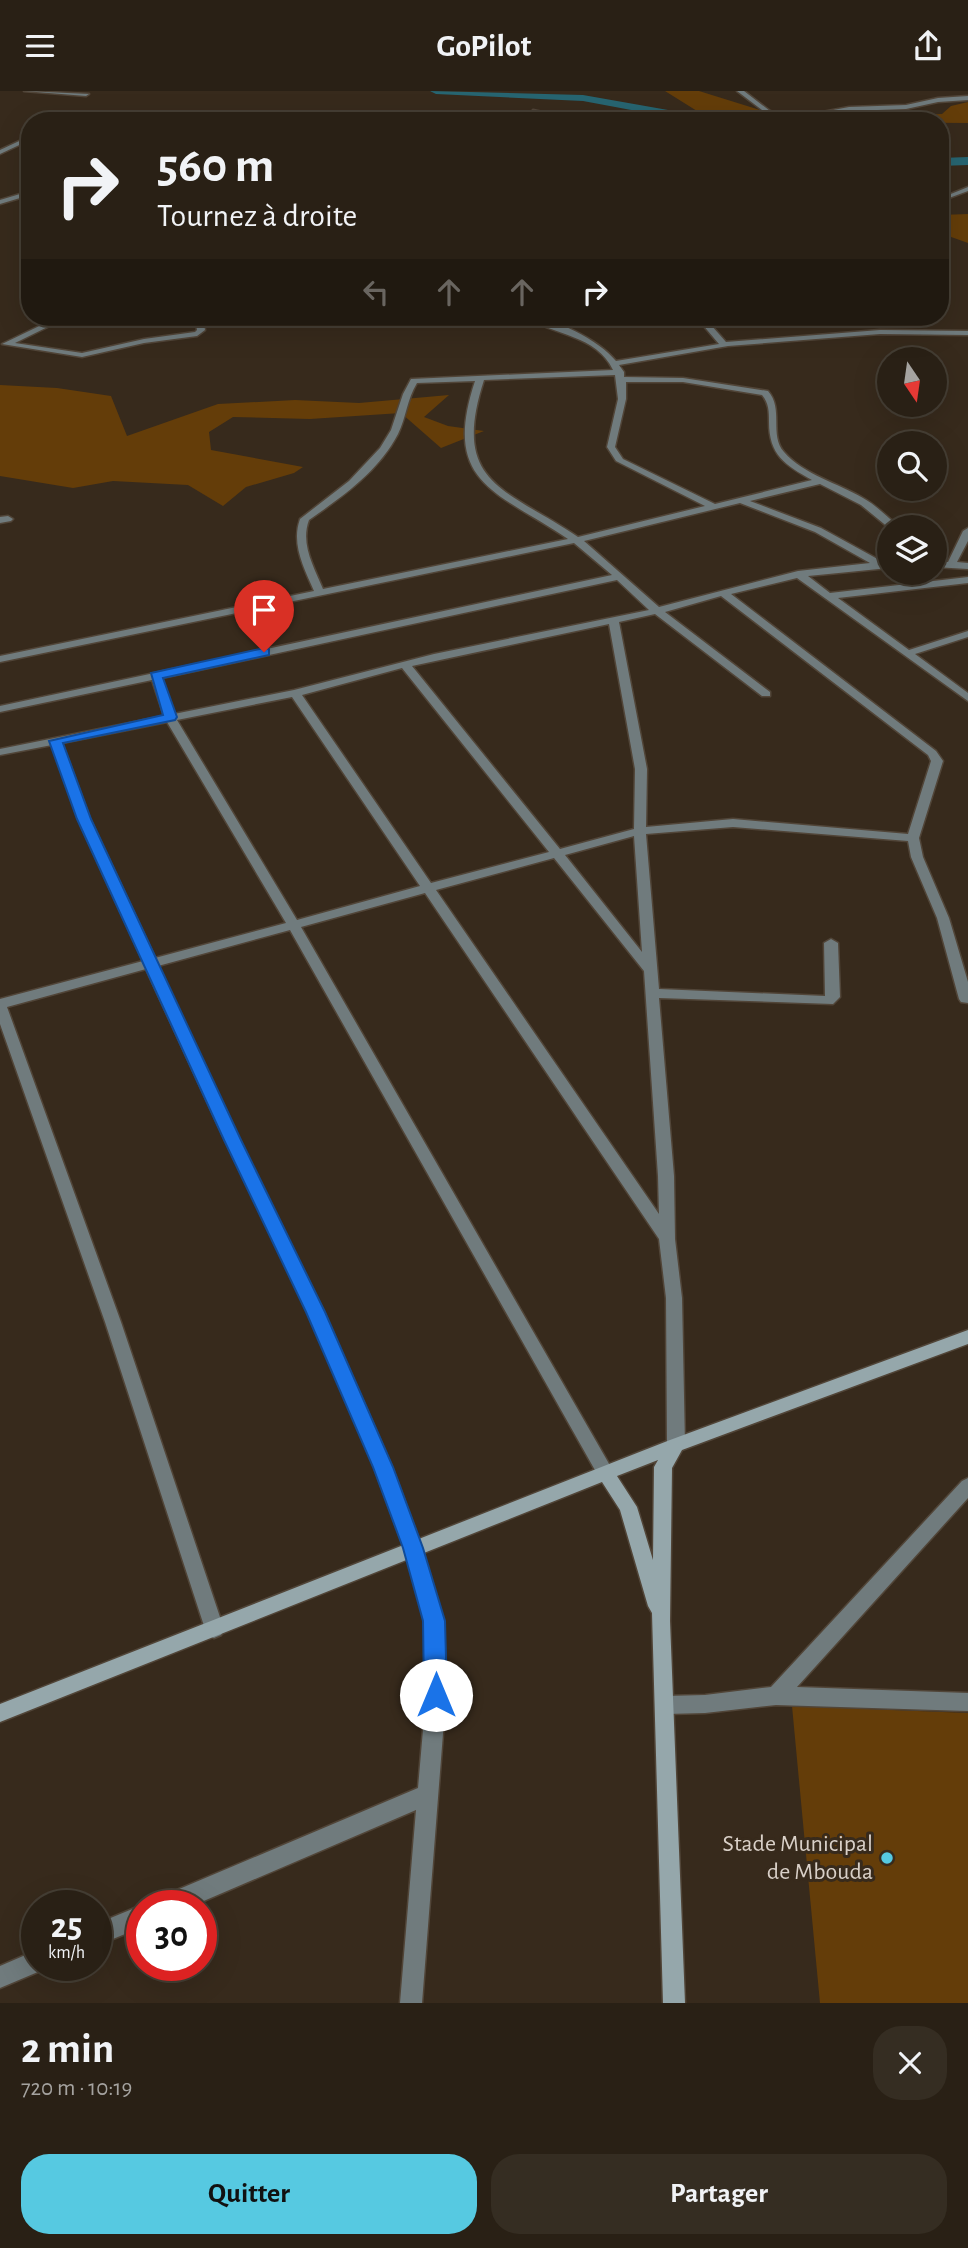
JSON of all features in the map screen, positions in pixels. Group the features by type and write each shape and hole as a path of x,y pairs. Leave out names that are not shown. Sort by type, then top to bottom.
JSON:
{"street":[{"path":"27,91 86,95"},
{"path":"740,91 768,112"},
{"path":"833,112 906,107 968,98"},
{"path":"0,152 21,142"},
{"path":"949,196 968,189"},
{"path":"0,202 21,196"},
{"path":"3,344 25,338 47,326"},
{"path":"3,344 88,354 144,341 197,334 201,330 200,326"},
{"path":"550,326 598,347 620,371 622,400 611,447 614,453 627,466 714,507"},
{"path":"708,326 725,344"},
{"path":"319,592 300,540 300,527 305,519 351,485 375,459 393,435 414,381 620,371 725,344 880,332 968,333"},
{"path":"620,371 765,393 772,403 773,443 778,451 820,481 863,502 879,515"},
{"path":"480,379 471,406 471,454 475,467 496,488 577,540 657,611 766,694"},
{"path":"0,659 577,540 820,481"},
{"path":"741,501 818,530 877,561"},
{"path":"951,565 968,531"},
{"path":"947,564 968,566"},
{"path":"0,751 295,693 434,657 657,611 798,574 844,566 877,565"},
{"path":"798,574 968,698"},
{"path":"0,709 617,577"},
{"path":"829,596 968,580"},
{"path":"723,593 932,753 937,761 914,838 917,857 943,918 966,999"},
{"path":"614,621 641,769 640,831 666,1176 667,1239 674,1298 676,1445 663,1467 661,1621 666,1705 674,2003"},
{"path":"909,653 968,634"},
{"path":"406,666 651,971"},
{"path":"156,675 170,717 294,925 606,1474 628,1507 661,1621"},
{"path":"295,693 667,1239"},
{"path":"56,741 84,819 232,1140 316,1312 383,1467 413,1548 434,1621 436,1695 411,2003"},
{"path":"214,1629 113,1322 0,1005 640,831 733,823 914,838"},
{"path":"653,993 828,1001 833,997 831,943"},
{"path":"0,1713 676,1445 968,1337"},
{"path":"776,1696 968,1486"},
{"path":"666,1705 705,1704 776,1696 968,1702"},
{"path":"204,1890 429,1794"},
{"path":"0,1976 21,1967"}],"shaded area":[{"path":"665,91 699,91 767,112 699,112"},
{"path":"968,102 968,123 949,123 949,112 944,112 951,106"},
{"path":"968,214 968,243 949,236 949,215"},
{"path":"0,385 57,388 111,396 127,436 218,404 295,400 359,403 449,395 424,417 448,426 484,431 441,448 401,413 310,419 233,417 209,432 211,450 303,467 294,473 246,487 223,506 188,485 113,481 73,488 0,476"},
{"name":"Stade Municipal de Mbouda","path":"792,1706 968,1713 968,2003 820,2003"}],"waterway":[{"path":"436,91 503,92 583,98 659,112"},
{"path":"949,162 968,161"}],"place":[{"name":"Stade Municipal de Mbouda","path":"887,1858"}],"route":[{"path":"264,652 156,675 170,717 56,741 84,819 232,1140 316,1312 383,1467 413,1548 434,1621 436,1695"}]}
